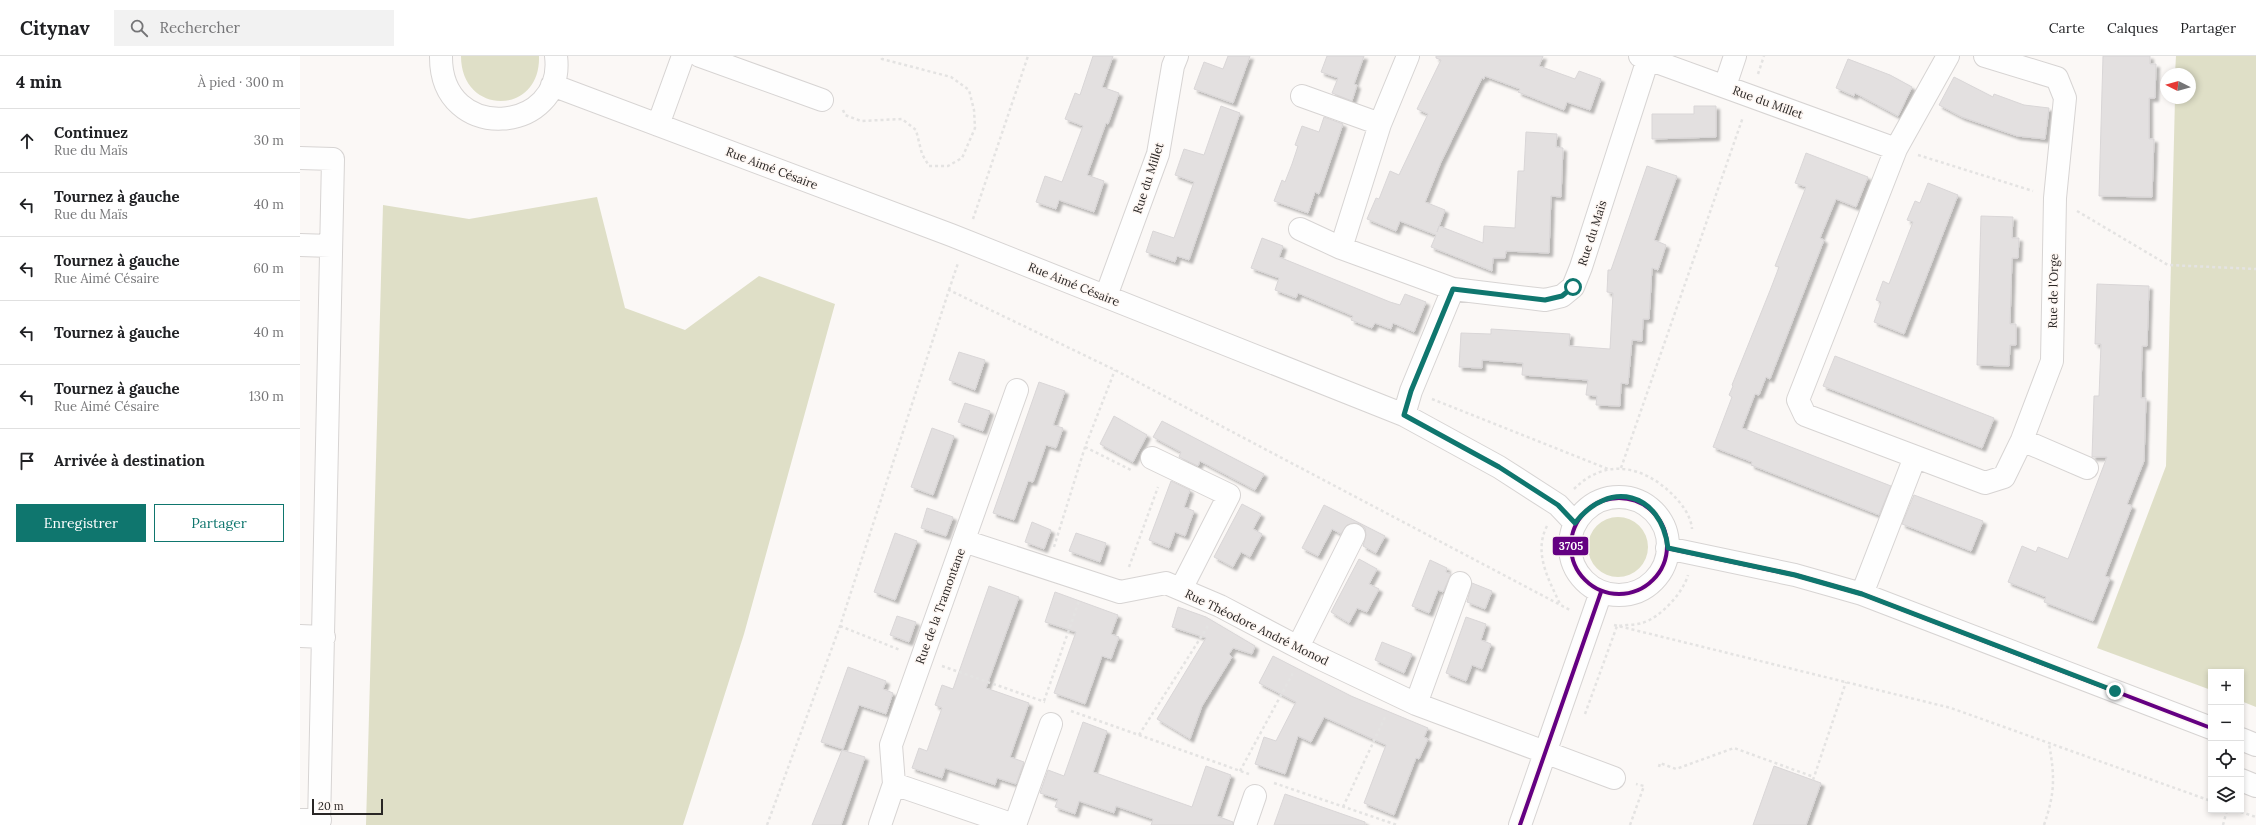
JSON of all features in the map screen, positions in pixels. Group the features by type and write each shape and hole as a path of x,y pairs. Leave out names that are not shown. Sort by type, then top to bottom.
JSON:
{"street":[{"path":"442,56 441,70 446,88 457,103 473,114 491,120 510,119 527,113 542,101 552,85 556,72 556,56"},
{"path":"658,125 683,56"},
{"path":"700,56 822,100"},
{"name":"Rue du Millet","path":"1106,296 1158,154 1172,66 1177,56"},
{"path":"1341,248 1380,124 1408,56"},
{"path":"1725,86 1735,56"},
{"name":"Rue de l'Orge","path":"1948,56 1896,149 1798,400 1804,415 1985,483 2004,477 2022,440 2052,361 2055,198 2065,98 2057,78 2019,61 1985,56"},
{"name":"Rue du Millet","path":"1644,58 1750,95 1896,149"},
{"name":"Rue du Maïs","path":"1300,229 1341,248 1453,289 1545,300 1562,296 1573,287 1581,267 1644,58"},
{"name":"Rue Aimé Césaire","path":"552,85 966,241 1404,415 1499,467 1558,505 1575,523"},
{"path":"1302,96 1380,124"},
{"path":"300,158 333,158 324,637 313,822"},
{"path":"300,245 331,246"},
{"path":"1404,415 1411,391 1453,289"},
{"name":"Rue de la Tramontane","path":"880,825 894,784 890,745 1017,390"},
{"path":"2022,440 2087,468"},
{"path":"1862,594 1915,457"},
{"path":"1159,461 1229,495 1181,589"},
{"path":"1615,497 1632,498 1646,505 1658,517 1666,531 1668,548 1664,563 1657,576 1645,587 1632,593 1617,594 1601,592 1587,583 1580,575 1571,555 1570,538 1575,523 1586,510 1599,501 1615,497"},
{"path":"1302,649 1354,535"},
{"name":"Rue Théodore André Monod","path":"964,541 1120,592 1166,583 1220,606 1302,649 1416,704 1614,778"},
{"path":"1668,548 1795,575 1862,594 2208,729"},
{"path":"1416,704 1460,582"},
{"path":"1520,825 1544,752 1601,592"},
{"path":"300,636 324,637"},
{"path":"894,784 1014,825 1056,712"},
{"path":"2244,740 2256,745"},
{"path":"2244,781 2256,786"},
{"path":"1244,825 1260,784"}],"path":[{"path":"822,100 839,102 845,115 861,121 902,119 916,130 922,154 929,166 948,166 962,158 975,128 974,110 969,90 951,76 911,68 882,59 880,56"},
{"path":"767,825 840,626 949,290 1028,56"},
{"path":"1621,468 1764,56"},
{"path":"2168,266 2256,269"},
{"path":"949,290 1115,370 1571,610 1568,618"},
{"path":"1047,568 1084,447 1115,370"},
{"path":"1084,447 1132,470"},
{"path":"1120,592 1159,461"},
{"path":"1560,605 1546,573 1540,551 1544,532 1558,505 1582,481 1608,469 1621,468 1641,472 1661,483 1682,504 1692,525 1694,554 1686,585 1665,609 1643,623 1617,626"},
{"path":"1044,701 1086,581"},
{"path":"1139,736 1220,606"},
{"path":"1591,618 1617,626 1951,708 2208,800"},
{"path":"840,626 922,659 1044,701 1056,712 1139,736 1240,771 1260,784 1343,807 1397,825"},
{"path":"1240,771 1302,649"},
{"path":"1659,767 1660,763 1676,769 1734,748 1813,778 1846,682"},
{"path":"1343,807 1396,695"},
{"path":"2044,825 2052,803 2054,775 2049,744"},
{"path":"1614,778 1644,786 1630,825"},
{"path":"2223,825 2226,813"},
{"path":"2243,813 2256,818"}],"green space":[{"path":"461,56 539,56 536,76 528,90 515,98 501,101 486,98 473,90 464,76"},
{"path":"2176,56 2256,56 2256,707 2244,702 2244,669 2208,669 2208,689 2097,648 2166,466 2175,104 2196,104 2196,68 2175,68"},
{"path":"597,197 625,308 685,330 759,276 835,304 744,634 683,825 366,825 383,205 469,219"},
{"path":"1618,517 1634,522 1639,526 1643,531 1648,547 1643,563 1639,568 1634,572 1618,577 1602,572 1597,568 1593,563 1588,547 1593,531 1597,526 1602,522"}],"building":[{"path":"1093,56 1113,56 1102,87 1119,93 1108,124 1106,123 1087,175 1104,181 1094,212 1059,200 1056,209 1036,202 1045,176 1062,182 1083,126 1065,119 1075,93 1080,95"},
{"path":"1228,56 1250,56 1233,103 1194,89 1204,62 1223,69"},
{"path":"1327,56 1364,56 1354,84 1357,85 1352,101 1332,93 1338,78 1321,72"},
{"path":"1436,56 1543,56 1539,66 1575,79 1579,71 1601,79 1590,110 1567,102 1564,110 1518,92 1520,89 1485,76 1484,79 1482,78 1441,162 1425,202 1445,210 1439,226 1483,243 1484,226 1515,228 1518,171 1524,171 1526,132 1557,134 1556,147 1563,148 1561,197 1551,196 1549,253 1506,251 1505,258 1493,258 1492,271 1431,247 1436,235 1400,221 1396,231 1367,219 1376,198 1379,199 1390,171 1399,175 1428,114 1417,109 1441,60 1436,58"},
{"path":"2103,56 2150,56 2150,64 2156,64 2155,98 2149,98 2149,139 2154,139 2152,197 2099,196"},
{"path":"1848,59 1890,75 1912,87 1898,116 1855,93 1854,96 1836,88"},
{"path":"1954,77 1993,97 1994,94 2024,105 2049,108 2045,139 2017,136 1962,117 1939,105"},
{"path":"1221,106 1240,113 1189,260 1177,256 1175,262 1146,252 1153,231 1174,238 1194,182 1175,175 1184,149 1204,155"},
{"path":"1694,106 1716,106 1716,137 1652,139 1652,114 1694,114"},
{"path":"1324,117 1343,124 1319,194 1315,192 1308,213 1274,201 1282,180 1285,182 1292,164 1298,146 1295,145 1302,126 1319,132"},
{"path":"1806,153 1868,177 1856,207 1836,199 1820,238 1824,240 1770,379 1766,377 1759,395 1755,394 1742,428 1891,486 1879,515 1751,465 1752,462 1713,447 1732,397 1729,395 1733,386 1732,385 1779,267 1775,266 1806,187 1795,183"},
{"path":"1647,166 1677,176 1654,240 1666,245 1658,270 1652,268 1649,319 1643,319 1642,341 1632,340 1628,384 1621,383 1620,406 1596,405 1597,396 1586,395 1588,380 1522,375 1523,363 1482,360 1482,368 1459,367 1461,333 1491,334 1491,329 1570,334 1569,346 1610,349 1613,293 1607,292 1608,270 1611,270"},
{"path":"1928,183 1958,195 1904,334 1874,322 1881,302 1876,300 1883,281 1889,284 1913,222 1907,220 1915,201 1920,203"},
{"path":"1981,216 2013,217 2012,238 2019,238 2018,258 2012,258 2010,324 2016,324 2016,345 2010,345 2009,366 1977,365"},
{"path":"1262,238 1283,246 1279,257 1390,302 1400,305 1405,294 1426,302 1414,332 1393,323 1391,329 1375,323 1372,328 1351,320 1353,316 1298,293 1296,298 1275,290 1279,278 1251,268"},
{"path":"2097,284 2149,286 2147,346 2142,346 2141,398 2146,398 2144,461 2127,504 2132,506 2105,576 2110,578 2093,621 2044,602 2046,597 2008,582 2022,546 2036,552 2038,547 2068,559 2107,457 2092,457 2094,396 2099,396 2101,344 2095,344"},
{"path":"959,352 985,360 975,390 949,380"},
{"path":"1835,356 1994,418 1982,448 1823,386"},
{"path":"1039,382 1065,391 1053,425 1063,428 1056,448 1046,445 1033,482 1028,481 1014,520 993,513"},
{"path":"965,403 990,411 983,431 958,422"},
{"path":"1114,416 1147,435 1133,462 1100,444"},
{"path":"1162,421 1264,474 1255,490 1200,461 1198,466 1179,457 1181,452 1153,437"},
{"path":"932,428 954,436 933,495 911,487"},
{"path":"1171,481 1190,490 1184,507 1194,511 1185,536 1175,532 1169,548 1149,540"},
{"path":"1914,495 1983,521 1971,551 1902,524"},
{"path":"1242,504 1261,514 1253,529 1262,534 1250,557 1241,552 1233,567 1214,557"},
{"path":"1324,505 1385,536 1376,553 1363,546 1366,535 1365,528 1360,524 1354,523 1347,525 1341,534 1332,529 1318,556 1302,548"},
{"path":"927,508 953,517 946,536 921,528"},
{"path":"1032,522 1051,530 1044,549 1025,542"},
{"path":"895,533 917,541 895,600 874,592"},
{"path":"1076,533 1106,543 1100,562 1069,551"},
{"path":"1359,559 1377,569 1369,584 1379,589 1367,612 1357,608 1349,623 1331,612"},
{"path":"1430,560 1447,568 1446,572 1451,574 1443,592 1438,590 1429,613 1412,606"},
{"path":"1472,583 1492,591 1485,609 1467,602"},
{"path":"989,586 1019,597 986,688 1029,703 1010,757 1024,762 1016,784 997,778 995,785 945,768 942,778 912,768 919,748 927,751 942,708 935,705 942,685 953,689"},
{"path":"1055,592 1118,615 1111,634 1119,637 1111,659 1102,656 1085,704 1054,693 1076,632 1045,622"},
{"path":"1178,607 1206,617 1255,646 1252,654 1233,648 1229,654 1232,657 1202,706 1190,739 1157,719 1206,638 1172,627"},
{"path":"897,616 916,622 909,642 890,635"},
{"path":"1466,617 1486,624 1481,640 1491,644 1482,669 1472,665 1466,681 1446,673"},
{"path":"1382,642 1412,654 1404,673 1375,660"},
{"path":"1273,656 1351,696 1428,728 1424,737 1428,739 1419,759 1416,758 1394,815 1364,803 1386,745 1324,717 1311,742 1298,736 1285,774 1255,764 1264,737 1276,741 1296,702 1259,683"},
{"path":"848,667 886,681 883,689 893,693 886,714 859,705 843,749 821,742"},
{"path":"1083,722 1107,731 1093,772 1192,807 1206,766 1231,775 1217,816 1233,822 1233,825 1151,825 1153,819 1116,806 1114,813 1079,801 1075,814 1055,807 1058,799 1040,793 1048,770 1064,776"},
{"path":"842,750 865,757 841,825 812,825"},
{"path":"1774,766 1821,783 1806,825 1753,825"},
{"path":"1285,794 1365,822 1365,825 1274,825"}],"transit line":[{"name":"3705","path":"1610,498 1628,498 1638,501 1646,506 1659,519 1664,527 1667,537 1667,546 1667,555 1664,565 1653,580 1646,586 1638,591 1628,594 1610,594 1600,591 1592,586 1579,573 1574,565 1571,555 1571,537 1574,527 1579,519 1592,506 1600,501 1610,498"},
{"name":"3705","path":"1667,548 1795,575 1862,594 2208,727"},
{"name":"3705","path":"1520,825 1601,592"}],"route":[{"path":"1573,287 1562,296 1545,300 1453,289 1411,391 1404,415 1499,467 1558,505 1575,523 1586,510 1599,501 1615,497 1632,498 1646,505 1658,517 1666,531 1668,548 1795,575 1862,594 1981,641 2115,691"}]}
